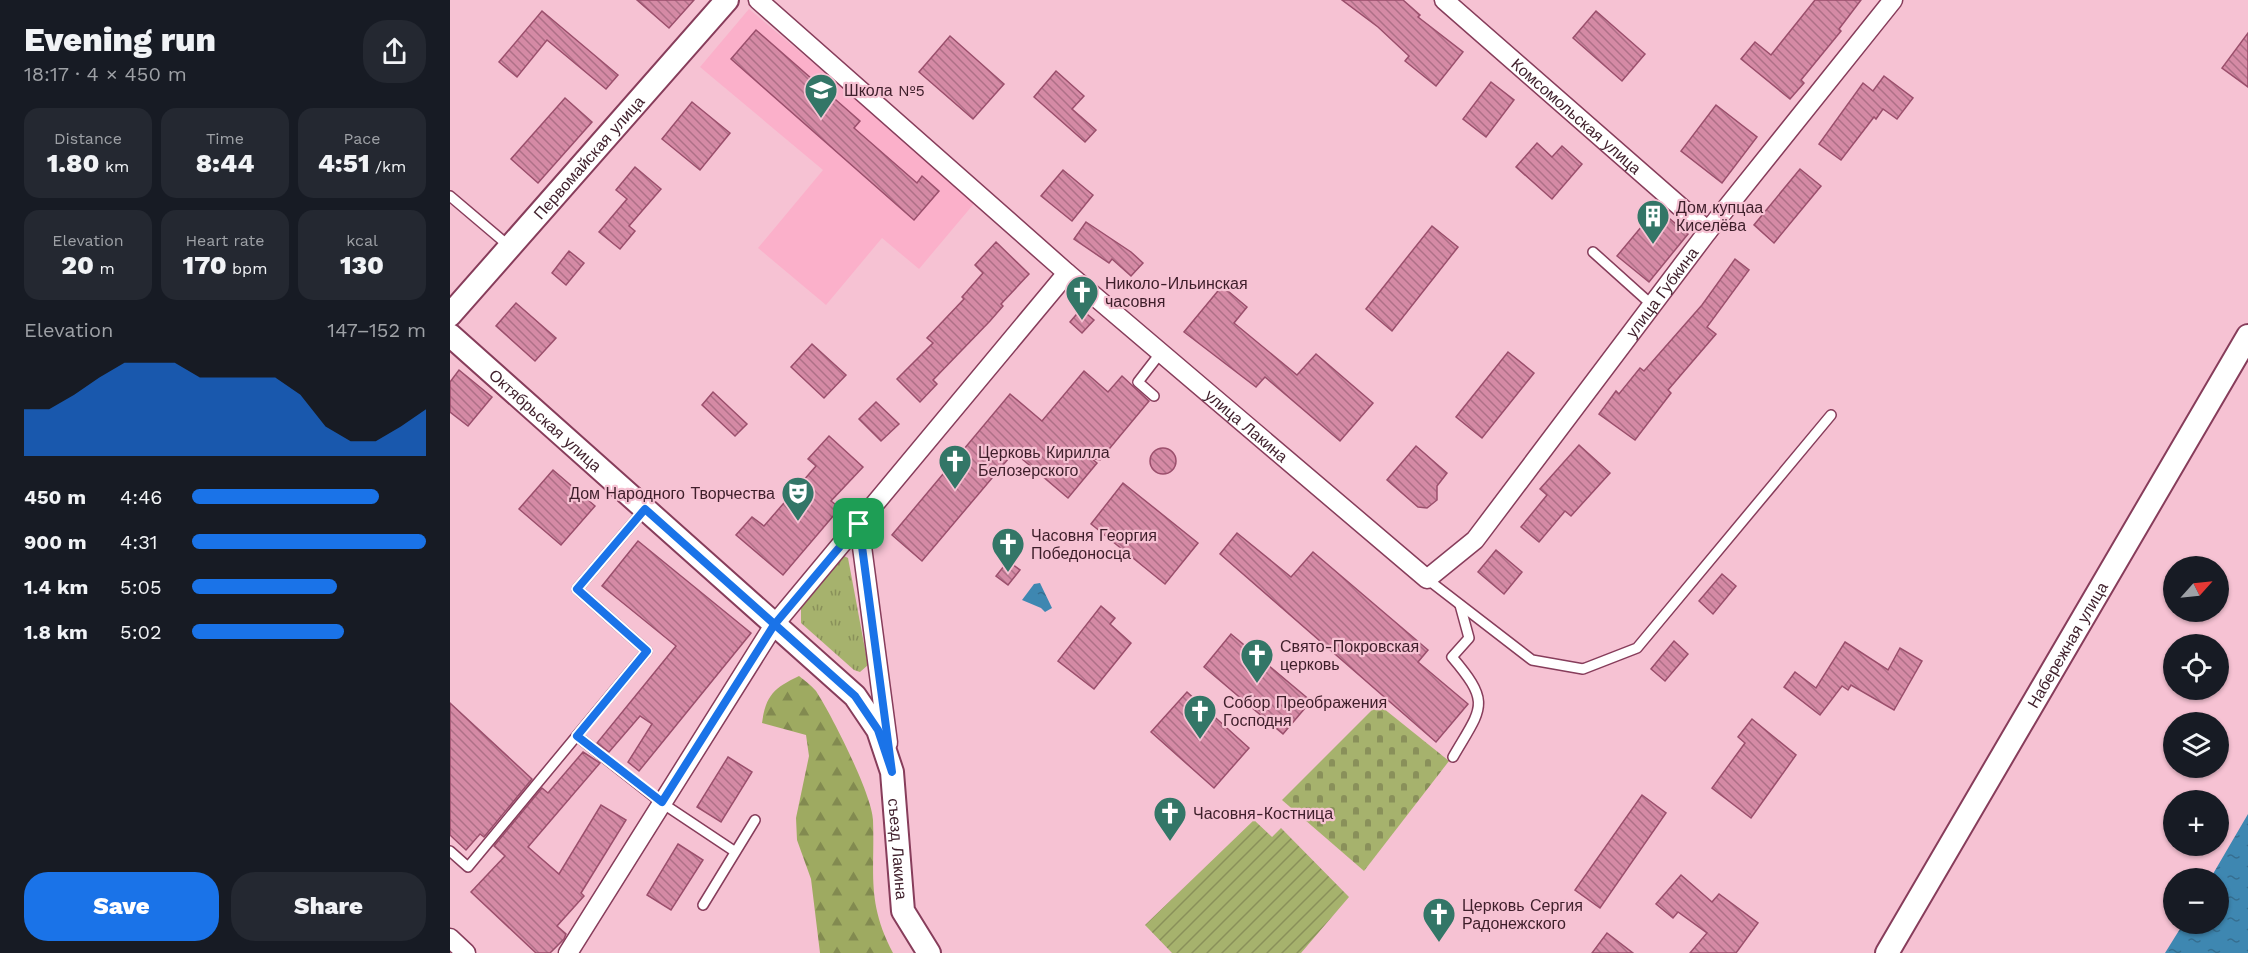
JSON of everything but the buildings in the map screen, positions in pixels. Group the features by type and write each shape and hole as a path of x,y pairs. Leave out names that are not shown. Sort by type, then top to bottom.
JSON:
{"street":[{"name":"Первомайская улица","path":"450,315 727,0"},
{"name":"улица Лакина","path":"758,0 1067,273 1162,351 1427,579"},
{"name":"Комсомольская улица","path":"1444,0 1708,231"},
{"name":"улица Губкина","path":"1427,579 1475,540 1708,231 1893,0"},
{"path":"568,953 774,625 1067,273"},
{"name":"Октябрьская улица","path":"450,335 774,625"},
{"name":"Набережная улица","path":"1887,953 2248,336"},
{"name":"съезд Лакина","path":"859,524 892,772 903,911 929,953"},
{"name":"съезд Лакина","path":"774,625 855,696 878,730 892,772"},
{"path":"450,939 466,953"}],"lane":[{"path":"450,196 509,246"},
{"path":"1593,252 1652,305"},
{"path":"1154,396 1138,382 1162,351"},
{"path":"1427,579 1532,660 1583,669 1637,648 1831,415"},
{"path":"450,851 468,867 647,651 577,589 645,509"},
{"path":"1453,757 1471,726 1480,702 1475,684 1452,657 1469,638 1460,605"},
{"path":"577,736 662,802 734,850"},
{"path":"703,905 734,850 755,820"}],"shaded area":[{"name":"Школа №5","path":"749,9 977,200 919,269 882,238 826,305 758,248 823,170 700,67"}],"green space":[{"path":"842,555 848,558 868,665 860,672 854,670 801,623 801,602"},
{"path":"799,676 814,689 823,702 850,754 866,792 873,820 875,902 884,935 893,953 820,953 811,879 797,840 796,818 809,756 806,735 762,723 769,699 783,684"},
{"path":"1378,704 1449,761 1364,871 1282,800"},
{"path":"1254,820 1272,837 1281,828 1349,897 1301,953 1172,953 1145,925"}],"water":[{"path":"1040,583 1052,608 1045,612 1022,600 1034,584"},
{"path":"2248,814 2248,953 2165,953 2177,934 2229,934 2229,868 2216,868 2223,856 2229,856 2229,846"}],"place":[{"name":"Школа №5","path":"821,119"},
{"name":"Дом купцаа Киселёва","path":"1653,245"},
{"name":"Николо-Ильинская часовня","path":"1082,321"},
{"name":"Церковь Кирилла Белозерского","path":"955,490"},
{"name":"Дом Народного Творчества","path":"798,522"},
{"name":"Часовня Георгия Победоносца","path":"1008,573"},
{"name":"Свято-Покровская церковь","path":"1257,684"},
{"name":"Собор Преображения Господня","path":"1200,740"},
{"name":"Часовня-Костница","path":"1170,842"},
{"name":"Церковь Сергия Радонежского","path":"1439,943"}],"route":[{"path":"859,524 774,625 662,802 577,736 647,651 577,589 645,509 774,625 855,696 878,730 892,772 859,524"}]}
